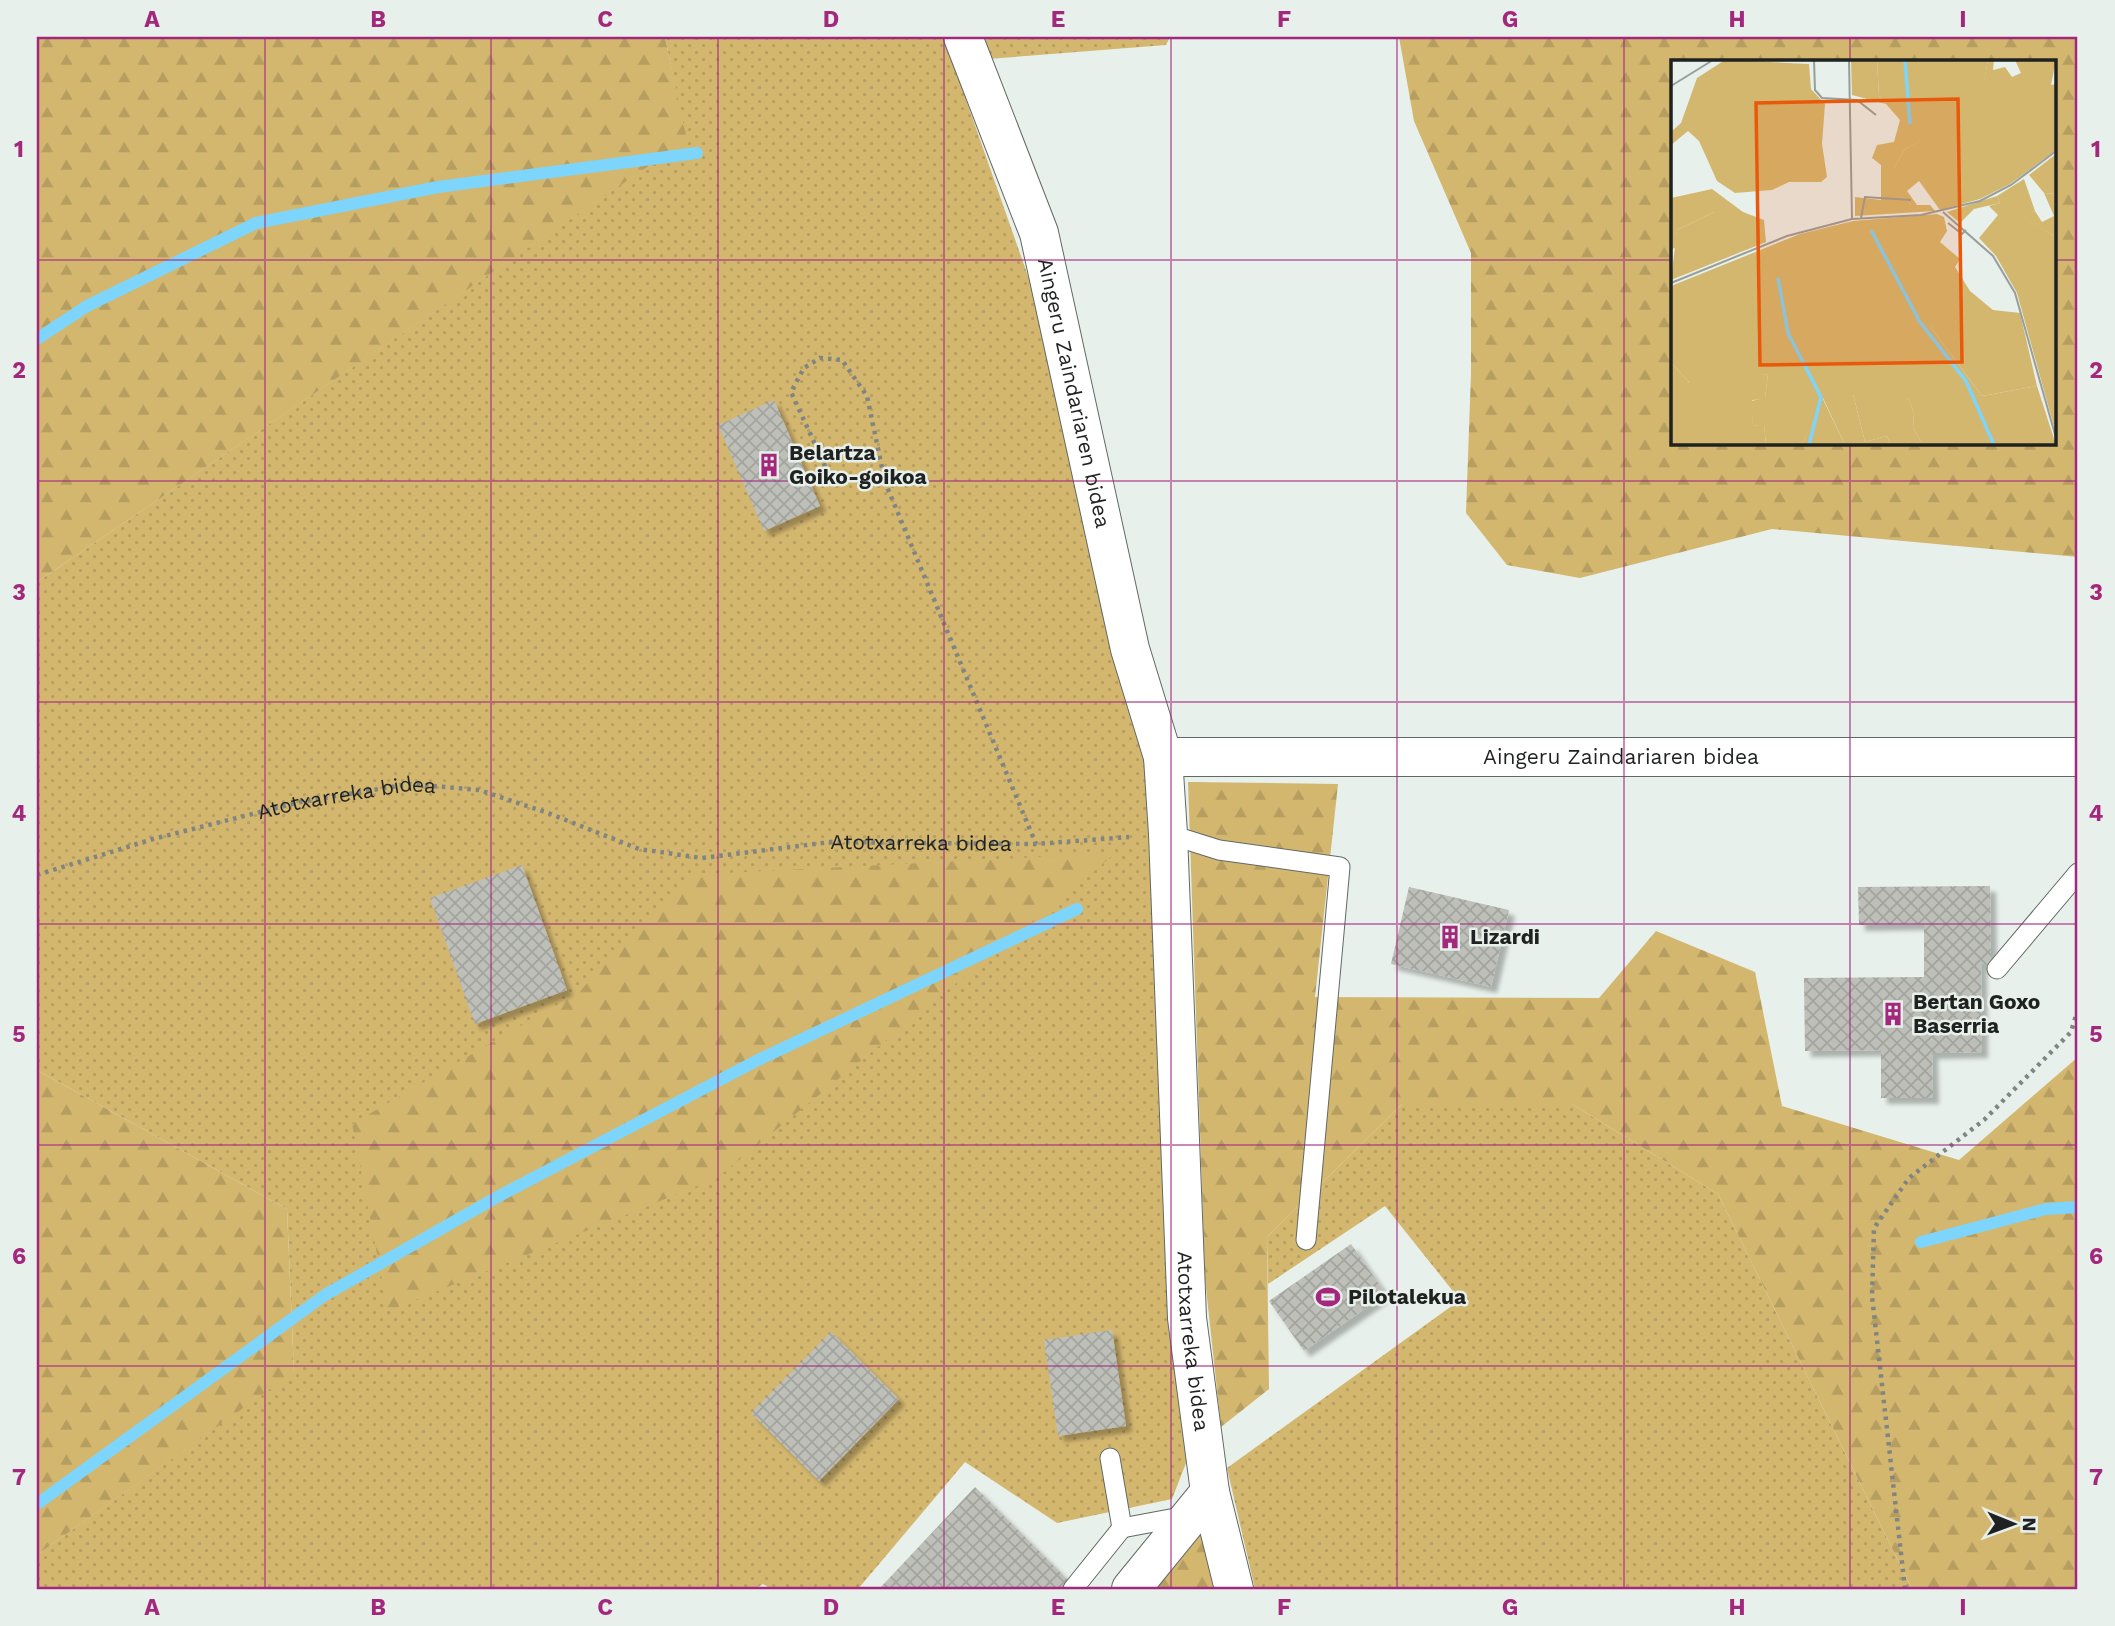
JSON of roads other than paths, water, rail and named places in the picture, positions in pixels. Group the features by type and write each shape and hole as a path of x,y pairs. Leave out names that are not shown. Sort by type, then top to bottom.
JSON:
{"street":[{"name":"Aingeru Zaindariaren bidea","path":"963,37 1039,233 1086,438 1130,649 1163,757 1168,834"},
{"name":"Aingeru Zaindariaren bidea","path":"1163,757 2078,757"},
{"name":"Atotxarreka bidea","path":"1168,834 1187,1318 1200,1504 1234,1589"},
{"path":"1131,1589 1200,1504"}],"lane":[{"path":"1168,834 1219,850 1340,867 1306,1240"},
{"path":"1997,969 2078,873"},
{"path":"1110,1458 1122,1528"},
{"path":"1073,1589 1122,1528 1200,1504"}],"waterway":[{"path":"37,339 87,306 256,223 438,187 697,153"},
{"path":"37,1504 325,1295 499,1196 756,1061 1077,909"},
{"path":"1921,1242 2046,1209 2078,1207"}],"place":[{"name":"Belartza Goiko-goikoa","path":"769,465"},
{"name":"Lizardi","path":"1450,937"},
{"name":"Bertan Goxo Baserria","path":"1893,1014"},
{"name":"Pilotalekua","path":"1328,1297"}]}
